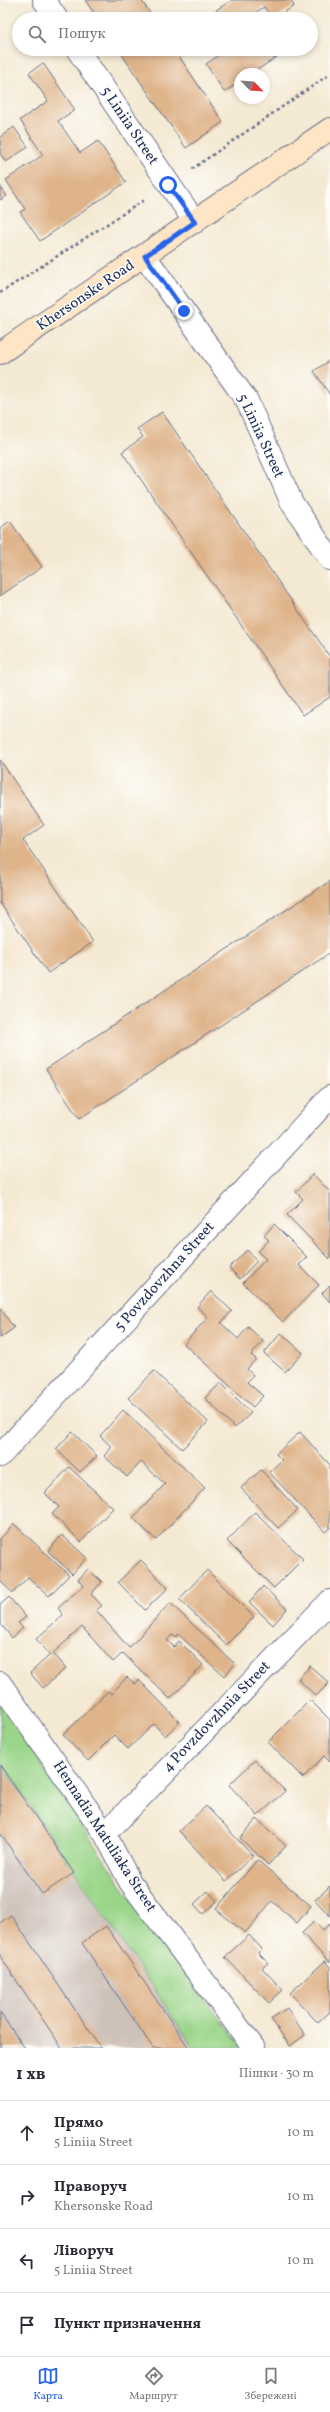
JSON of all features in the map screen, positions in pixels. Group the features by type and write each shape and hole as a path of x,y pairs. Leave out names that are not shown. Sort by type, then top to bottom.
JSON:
{"main road":[{"name":"Khersonske Road","path":"0,353 330,129"}],"street":[{"path":"44,0 52,12"},
{"name":"5 Liniia Street","path":"82,56 195,222"},
{"name":"5 Liniia Street","path":"145,256 246,401 292,503 330,559"},
{"name":"5 Povzdovzhna Street","path":"0,1456 330,1097"},
{"name":"4 Povzdovzhnia Street","path":"105,1834 330,1601"},
{"name":"Hennadia Matuliaka Street","path":"0,1682 105,1834 130,1882 254,2048"}],"shaded area":[{"path":"0,1761 194,2048 0,2048"}],"green space":[{"path":"0,1702 121,1885 242,2048 194,2048 0,1761"}],"building":[{"path":"85,0 141,0 149,12 93,12"},
{"path":"232,0 291,0 294,6 284,12 268,12 264,7 256,12 217,12 216,10"},
{"path":"123,56 179,56 223,122 186,148"},
{"path":"218,56 278,56 260,68 234,68 234,86 224,92 206,64"},
{"path":"43,63 75,110 58,121 80,153 98,141 126,182 40,241 20,212 25,209 6,180 43,155 20,120 48,101 29,73"},
{"path":"14,127 28,147 6,162 0,153 0,137"},
{"path":"0,186 7,196 0,200"},
{"path":"330,360 330,395 314,371"},
{"path":"162,412 330,657 330,697 303,715 122,452 143,437 137,429"},
{"path":"10,521 42,567 0,596 0,528"},
{"path":"0,760 44,825 23,840 93,942 48,973 0,903"},
{"path":"330,881 330,953 79,1119 46,1069"},
{"path":"313,1174 330,1192 330,1259 287,1215 303,1199 296,1192"},
{"path":"274,1224 307,1257 299,1265 319,1285 283,1322 243,1283 266,1259 258,1252 269,1240 264,1236"},
{"path":"247,1250 257,1261 240,1279 229,1268"},
{"path":"330,1285 330,1302 322,1293"},
{"path":"211,1291 232,1311 221,1323 238,1339 248,1327 263,1341 251,1355 256,1359 247,1369 253,1375 247,1382 263,1396 253,1407 184,1344 208,1317 197,1307"},
{"path":"0,1308 14,1328 0,1338"},
{"path":"281,1333 303,1353 285,1372 264,1353"},
{"path":"154,1371 208,1422 182,1449 128,1398"},
{"path":"221,1383 251,1413 235,1428 205,1398"},
{"path":"123,1410 205,1488 156,1540 133,1518 165,1484 141,1462 127,1477 104,1456 112,1447 100,1436"},
{"path":"72,1432 97,1456 80,1472 56,1449"},
{"path":"300,1432 330,1465 330,1528 325,1532 269,1472 282,1460 276,1454"},
{"path":"69,1467 113,1508 81,1542 52,1514 59,1507 45,1493"},
{"path":"261,1470 298,1510 278,1528 241,1488"},
{"path":"255,1512 303,1559 274,1588 227,1541"},
{"path":"14,1524 69,1575 49,1596 28,1577 13,1593 0,1581 0,1539"},
{"path":"62,1535 87,1558 72,1574 48,1551"},
{"path":"141,1560 168,1588 145,1610 118,1582"},
{"path":"88,1569 102,1582 91,1594 102,1606 96,1610 129,1648 170,1603 235,1664 224,1676 178,1634 176,1637 173,1634 167,1640 174,1647 179,1641 203,1665 170,1699 123,1653 113,1662 82,1627 53,1653 66,1668 43,1688 30,1673 50,1655 36,1639 63,1615 58,1608 84,1585 78,1580"},
{"path":"207,1570 254,1617 226,1645 179,1599"},
{"path":"263,1586 287,1609 273,1625 249,1602"},
{"path":"9,1597 26,1617 18,1623 23,1628 12,1638 0,1623 0,1605"},
{"path":"310,1666 329,1683 316,1696 298,1679"},
{"path":"127,1677 135,1684 139,1680 180,1722 165,1736 154,1724 128,1749 114,1735 88,1761 63,1735 108,1691 111,1694"},
{"path":"310,1700 330,1720 330,1762 324,1756 303,1778 268,1742"},
{"path":"255,1760 285,1791 258,1816 229,1785"},
{"path":"0,1765 74,1873 42,1894 0,1833"},
{"path":"206,1806 253,1856 226,1881 179,1831"},
{"path":"257,1819 286,1846 268,1865 240,1838"},
{"path":"257,1860 311,1906 297,1923 272,1901 245,1933 216,1909"},
{"path":"330,1886 330,1916 315,1900"},
{"path":"208,1891 217,1901 203,1914 194,1904"},
{"path":"11,1915 101,2048 62,2048 0,1956 0,1923"},
{"path":"315,1921 323,1930 330,1924 330,1963 302,1933"},
{"path":"106,1926 189,2048 153,2048 82,1943"},
{"path":"249,1935 262,1949 258,1953 268,1963 262,1968 283,1990 269,2003 225,1957"},
{"path":"325,1961 330,1967 330,2012 318,2023 290,1993"},
{"path":"287,2008 305,2035 290,2046 271,2019"},
{"path":"0,2013 25,2048 0,2048"}],"route":[{"path":"168,185 195,222 145,256 184,311"}]}
